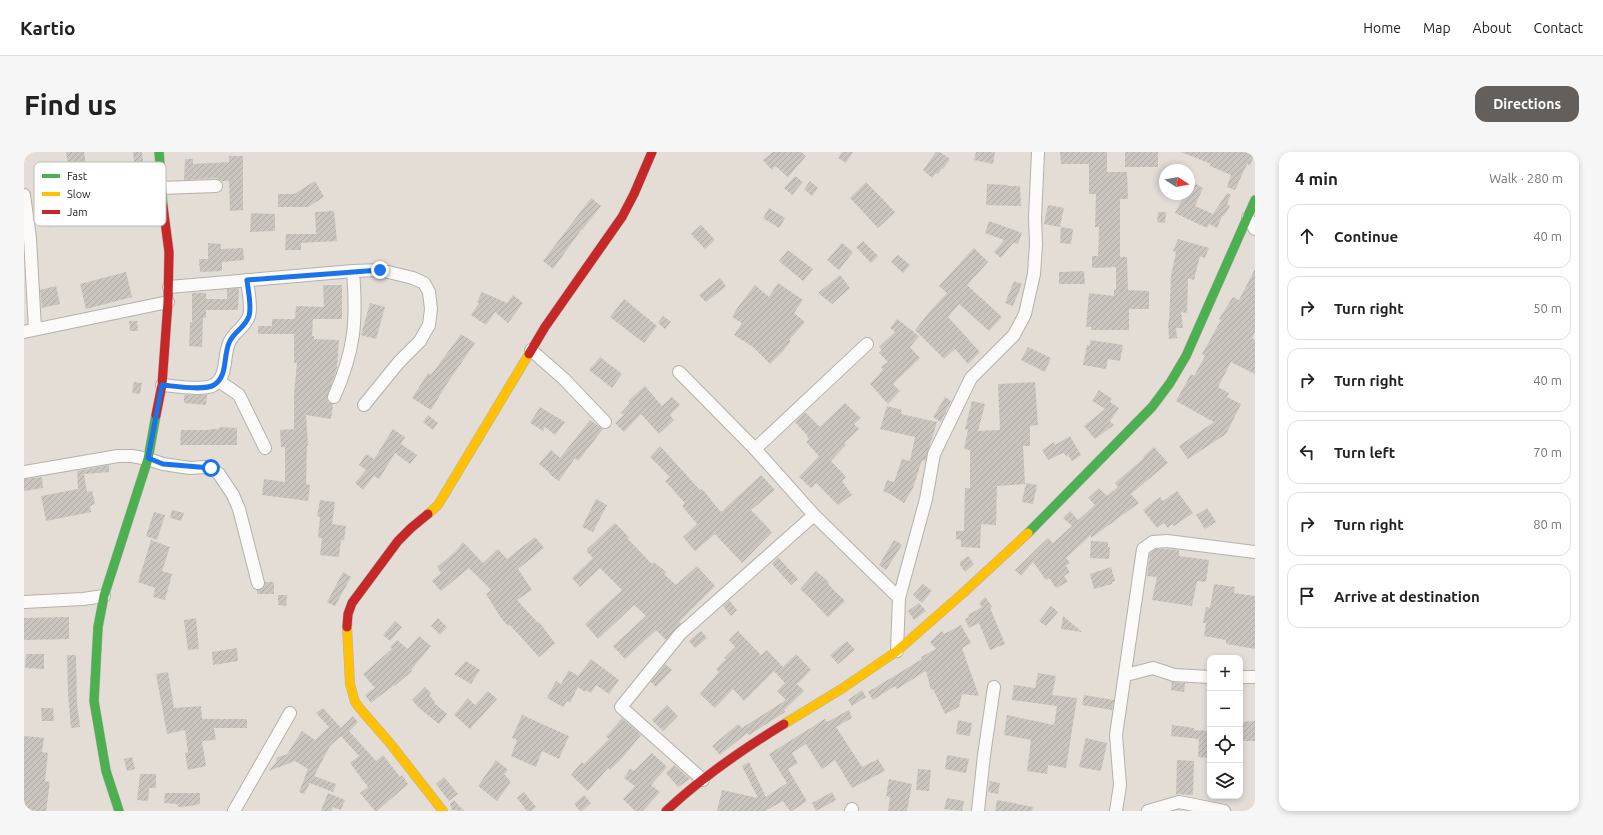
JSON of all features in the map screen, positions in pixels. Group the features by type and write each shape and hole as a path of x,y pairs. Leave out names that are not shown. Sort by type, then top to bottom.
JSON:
{"street":[{"path":"159,152 160,162"},
{"path":"443,811 380,730 364,716 356,702 350,686 349,642 346,619 352,603 398,541 438,505 466,456 531,350 622,216 634,194 652,152"},
{"path":"897,651 899,598 926,499 934,454 971,378 1014,335 1025,314 1034,274 1038,152"},
{"path":"166,188 216,186"},
{"path":"24,195 30,238 30,330 168,302"},
{"path":"666,811 681,796 730,759 773,730 843,688 897,651 1029,532 1152,407 1170,383 1186,356 1255,200"},
{"path":"1248,218 1255,229"},
{"path":"119,811 106,771 94,701 98,627 104,596 148,458 162,385 169,287 169,252 166,226"},
{"path":"169,287 380,270 413,278 424,283 429,292 431,309 429,326 420,341 399,362 364,405"},
{"path":"334,397 350,354 355,324 356,300 353,271"},
{"path":"162,385 206,388 213,386 219,380 223,373 229,341 243,326 249,316 247,280"},
{"path":"755,449 867,344"},
{"path":"531,350 564,379 605,422"},
{"path":"679,372 755,449 814,515 899,598"},
{"path":"219,380 238,395 265,448"},
{"path":"24,472 118,456 148,458 163,464 211,468 219,474 233,495 239,509 258,583"},
{"path":"703,780 621,707 680,634 814,515"},
{"path":"1116,811 1120,785 1116,735 1126,675 1143,549 1153,542 1167,541 1255,552"},
{"path":"24,602 83,599 104,596"},
{"path":"1126,675 1153,668 1174,675 1207,677"},
{"path":"1243,677 1255,678"},
{"path":"978,811 984,755 994,687"},
{"path":"234,811 290,713"},
{"path":"1148,811 1179,802 1224,811"}],"building":[{"path":"66,152 84,152 86,162 67,162"},
{"path":"133,152 142,152 143,162 134,162"},
{"path":"773,152 801,152 806,156 788,177 775,166 772,170 763,160"},
{"path":"842,152 853,152 846,163 838,158"},
{"path":"936,152 940,152 950,159 943,169 942,168 938,174 936,173 932,178 923,170"},
{"path":"976,152 995,152 993,164 974,160"},
{"path":"1060,152 1107,152 1107,172 1127,172 1128,199 1120,199 1120,257 1127,257 1128,290 1149,291 1149,309 1129,309 1129,330 1091,330 1091,327 1086,327 1089,293 1114,296 1114,290 1116,290 1116,267 1092,268 1092,256 1098,256 1099,227 1095,227 1096,194 1089,194 1089,164 1061,164"},
{"path":"1125,152 1158,152 1158,167 1125,167"},
{"path":"1181,152 1255,153 1250,165 1247,164 1235,190 1227,187 1231,175 1210,166 1211,164"},
{"path":"229,156 243,156 243,210 230,211 229,181 222,181 216,178 184,180 185,159 193,159 193,164 229,162"},
{"path":"795,176 803,182 792,195 784,188"},
{"path":"315,181 324,197 308,207 278,207 278,194 294,194"},
{"path":"810,181 818,188 812,196 804,189"},
{"path":"866,182 895,212 878,228 850,198"},
{"path":"1195,183 1203,188 1195,206 1213,214 1227,193 1231,195 1227,204 1230,206 1224,216 1222,216 1217,228 1209,224 1207,228 1175,213 1182,200 1195,200"},
{"path":"987,184 1020,186 1021,206 986,205"},
{"path":"591,198 601,206 581,230 553,269 543,261"},
{"path":"1048,205 1064,208 1060,227 1044,224"},
{"path":"769,208 785,218 779,228 763,218"},
{"path":"334,211 337,241 301,243 301,250 285,250 286,234 316,234 315,212"},
{"path":"1158,212 1166,212 1165,223 1157,222"},
{"path":"251,213 275,214 275,231 250,232"},
{"path":"989,221 1022,233 1018,244 1013,243 1001,258 994,252 1004,240 985,233"},
{"path":"701,225 715,240 705,249 691,234"},
{"path":"1061,227 1073,229 1071,244 1060,243"},
{"path":"1178,239 1209,248 1205,258 1200,256 1194,280 1188,278 1187,313 1181,312 1183,328 1176,328 1177,338 1169,339 1168,322 1171,276 1176,252 1173,251"},
{"path":"863,241 878,256 871,263 856,247"},
{"path":"208,243 221,244 221,249 243,248 244,260 222,262 222,271 200,272 199,259 208,259"},
{"path":"842,243 853,252 839,270 827,260"},
{"path":"974,248 988,262 967,285 1002,317 989,331 959,304 948,317 980,352 968,364 955,349 944,359 915,330 947,293 939,286"},
{"path":"788,250 813,269 803,281 779,261"},
{"path":"898,255 910,265 903,273 891,262"},
{"path":"1255,269 1255,332 1252,338 1255,340 1255,374 1231,362 1218,387 1229,393 1227,397 1241,404 1226,434 1188,459 1179,446 1214,422 1176,401 1191,374 1194,376 1205,356 1202,354 1221,320 1219,319 1233,297 1239,300"},
{"path":"1084,271 1085,284 1059,284 1059,272"},
{"path":"126,272 132,297 86,309 80,284"},
{"path":"840,275 850,288 832,304 818,293"},
{"path":"720,278 726,286 706,302 699,295"},
{"path":"1014,281 1022,284 1013,306 1005,303"},
{"path":"778,283 803,300 794,313 805,322 789,340 791,341 783,351 770,364 753,347 734,335 742,323 732,317 755,285 769,297"},
{"path":"323,285 342,285 342,319 313,319 312,336 314,336 314,339 339,340 337,368 327,398 328,402 333,404 331,419 306,415 308,445 306,484 310,485 308,501 262,495 264,479 285,482 285,447 281,447 280,430 294,429 294,393 297,363 294,363 294,334 258,334 258,326 272,326 272,319 295,319 296,306 324,307"},
{"path":"56,286 60,304 42,308 40,290"},
{"path":"239,288 238,310 206,310 206,318 203,318 202,347 189,346 190,322 192,322 192,293 206,293 206,299 227,299 227,289"},
{"path":"482,292 507,303 513,295 523,303 508,323 495,312 486,325 471,315 479,303 477,302"},
{"path":"624,299 657,326 644,343 610,317"},
{"path":"370,303 385,307 376,339 361,335"},
{"path":"663,316 671,322 665,329 658,323"},
{"path":"897,319 919,336 910,347 920,358 893,384 900,391 888,404 870,384 883,370 881,367 888,362 879,353 882,350 879,347 895,332 890,328"},
{"path":"129,321 137,321 138,331 130,331"},
{"path":"461,334 475,343 431,410 412,398 428,373 431,375"},
{"path":"1090,340 1123,345 1120,361 1108,359 1106,369 1083,365 1087,345 1090,346"},
{"path":"1028,347 1051,358 1045,372 1021,360"},
{"path":"600,357 622,374 612,388 589,370"},
{"path":"134,382 142,383 140,394 132,393"},
{"path":"1035,382 1038,425 1030,426 1030,446 1023,446 1025,484 997,486 996,525 981,524 980,548 961,547 961,540 956,539 956,531 964,531 965,488 970,488 970,450 964,449 968,430 965,429 972,401 985,404 978,431 1000,430 998,384"},
{"path":"645,386 662,406 672,397 680,405 670,415 674,420 659,434 641,414 624,432 615,423 624,415 621,413 630,403 628,401"},
{"path":"1099,390 1112,399 1110,402 1119,408 1110,421 1114,425 1095,439 1084,426 1105,409 1092,401"},
{"path":"184,395 207,395 206,405 184,403"},
{"path":"945,397 951,401 941,422 933,417"},
{"path":"845,403 861,418 854,424 859,429 844,443 846,445 831,461 846,477 842,481 852,495 838,505 816,483 811,488 799,477 819,456 806,442 809,439 807,437 808,436 795,422 805,412 820,427"},
{"path":"887,406 902,410 901,414 937,422 925,461 922,460 913,488 904,503 883,491 887,480 894,482 902,459 910,461 915,437 880,429"},
{"path":"540,407 565,422 555,435 545,427 543,431 530,423"},
{"path":"428,415 438,423 433,430 423,422"},
{"path":"590,420 603,429 578,461 575,458 559,481 539,464 551,450 560,458"},
{"path":"220,427 237,428 237,445 180,445 181,430 210,430 219,429"},
{"path":"393,429 405,437 401,444 417,455 410,464 395,453 379,479 374,476 363,490 355,483 366,470 359,465 366,454 374,459"},
{"path":"1070,436 1081,455 1072,461 1068,455 1067,456 1063,453 1048,460 1042,450 1054,442 1055,445"},
{"path":"660,446 700,490 702,489 721,512 761,475 775,490 751,510 772,532 742,563 715,534 695,551 683,537 697,524 682,506 685,503 665,481 670,477 650,457"},
{"path":"1154,447 1168,463 1131,494 1139,503 1091,538 1091,535 1066,558 1070,563 1066,566 1070,572 1064,576 1068,582 1056,588 1049,578 1046,580 1033,562 1021,576 1015,570 1048,538 1053,543 1072,526 1063,518 1070,511 1078,520 1095,505 1088,498 1099,488 1107,496 1118,487 1115,483 1144,458 1143,457"},
{"path":"109,465 109,472 84,474 87,492 92,491 95,504 90,506 91,512 46,521 41,496 78,489 77,471"},
{"path":"42,477 43,488 24,491 24,479"},
{"path":"1026,483 1037,485 1033,504 1022,502"},
{"path":"1177,491 1193,513 1174,526 1172,524 1168,528 1164,523 1157,528 1143,510 1160,497 1163,501"},
{"path":"596,499 607,505 593,532 582,527"},
{"path":"320,500 335,502 332,524 346,526 344,540 341,540 339,557 320,555 322,538 318,538 320,517 317,516"},
{"path":"1207,508 1216,522 1205,529 1196,515"},
{"path":"172,510 184,513 181,521 170,518"},
{"path":"154,512 165,515 157,540 146,536"},
{"path":"615,523 652,564 654,562 666,572 664,574 676,585 697,566 715,586 679,622 681,623 666,640 656,630 625,659 613,646 646,616 634,605 598,639 585,624 622,590 600,568 580,587 572,578 593,558 587,552 587,549"},
{"path":"535,537 544,548 518,569 532,590 517,600 538,623 539,622 555,643 539,657 510,625 508,626 501,618 486,594 491,590 469,568 441,591 432,581 441,573 437,567 455,552 463,542 483,563 498,549 507,559"},
{"path":"151,540 170,547 162,571 172,574 165,600 153,597 155,588 138,582"},
{"path":"894,540 902,545 886,570 879,565"},
{"path":"1091,541 1108,542 1108,547 1110,547 1109,559 1090,558"},
{"path":"1156,549 1179,550 1179,556 1209,560 1206,582 1197,581 1192,606 1152,600 1157,577 1147,576 1150,553"},
{"path":"968,556 974,564 965,572 960,565 960,562"},
{"path":"778,557 798,579 791,585 772,564"},
{"path":"1111,567 1115,581 1112,582 1112,584 1094,589 1090,574"},
{"path":"816,571 829,582 828,584 845,601 828,617 800,589"},
{"path":"343,572 351,577 335,606 327,602"},
{"path":"265,582 274,582 274,594 257,594 257,590 263,588"},
{"path":"923,584 932,591 922,603 913,595"},
{"path":"1214,584 1235,587 1234,593 1255,596 1255,649 1226,644 1226,640 1204,636 1206,623 1203,623 1206,607 1210,608"},
{"path":"278,595 287,595 286,606 278,605"},
{"path":"985,597 992,606 990,608 1005,644 990,650 979,623 969,628 965,619 969,617 968,615 982,607 979,603"},
{"path":"729,600 737,610 731,616 723,606"},
{"path":"919,603 926,611 914,620 908,611"},
{"path":"1051,606 1058,612 1046,626 1039,621"},
{"path":"1063,616 1082,632 1061,629"},
{"path":"69,617 69,639 24,640 24,618"},
{"path":"196,618 199,649 188,650 184,620"},
{"path":"438,618 447,627 440,635 431,626"},
{"path":"395,621 402,627 390,641 383,635"},
{"path":"961,625 971,643 962,648 979,696 962,694 959,707 945,714 933,689 931,690 926,671 897,689 895,686 873,700 868,692 922,659 921,657 936,649 930,642 942,631 944,634"},
{"path":"701,631 707,638 695,648 689,641"},
{"path":"738,631 761,655 767,650 783,667 796,654 811,670 797,684 804,691 784,710 785,712 749,735 747,733 720,755 712,746 738,724 742,728 786,700 777,691 785,683 774,671 744,701 733,689 715,708 700,694 719,672 716,669 726,659 724,658 735,647 729,640"},
{"path":"419,636 431,646 411,670 412,671 395,686 394,685 371,703 365,695 375,688 363,674 392,649 390,647 397,640 408,649"},
{"path":"847,641 855,650 838,664 830,655"},
{"path":"237,648 238,661 213,665 212,652"},
{"path":"26,654 44,654 44,669 25,668"},
{"path":"67,655 76,655 77,703 80,727 71,728"},
{"path":"591,659 619,680 609,694 596,685 591,693 586,690 585,692 578,687 570,703 567,701 563,707 547,698 556,681 561,684 569,670 578,676"},
{"path":"466,661 480,670 471,684 454,674"},
{"path":"665,664 672,670 656,687 651,682"},
{"path":"168,672 174,708 201,706 202,719 247,719 247,728 214,728 216,740 202,741 206,766 188,770 185,753 188,752 185,730 167,734 156,674"},
{"path":"1038,673 1056,676 1052,695 1077,698 1066,768 1048,765 1047,774 1027,771 1031,740 1004,735 1007,715 1054,725 1057,706 1012,700 1014,685 1035,688"},
{"path":"1172,682 1185,683 1184,692 1171,690"},
{"path":"425,687 431,693 429,695 435,702 434,703 447,714 439,724 419,708 412,700"},
{"path":"862,690 866,697 852,706 848,700"},
{"path":"488,691 497,699 470,729 454,715 468,698 475,705"},
{"path":"1084,695 1114,700 1112,710 1082,705"},
{"path":"667,705 678,716 663,731 652,720"},
{"path":"41,708 53,708 54,721 42,721"},
{"path":"323,708 341,728 353,716 358,722 349,731 376,761 383,755 400,777 402,775 408,784 377,811 375,811 360,793 368,787 350,763 359,756 341,736 330,746 314,776 336,784 333,792 310,783 304,794 299,792 308,769 295,761 269,771 277,761 276,758 287,754 302,731 315,740 329,727 316,713"},
{"path":"849,710 852,718 836,727 862,767 878,759 885,771 852,788 835,760 822,769 806,744 792,753 798,763 788,769 807,801 792,811 790,811 783,801 765,811 717,811 722,790 758,798 742,766 749,762 766,797 787,783 769,754 825,719 827,722"},
{"path":"522,715 569,736 559,759 542,751 536,767 511,756 517,740 512,738"},
{"path":"622,718 641,735 624,756 610,770 608,768 588,791 571,775 582,762 584,764 609,739 606,737"},
{"path":"958,720 972,723 970,736 956,734"},
{"path":"1255,721 1255,741 1243,741 1243,722"},
{"path":"1172,725 1194,728 1194,730 1207,731 1207,758 1198,757 1199,739 1171,736"},
{"path":"24,736 44,738 42,752 48,753 45,781 50,782 46,811 24,811"},
{"path":"1086,738 1107,743 1101,771 1079,767"},
{"path":"652,753 667,767 651,785 660,792 643,811 635,811 623,799 635,786 624,778 630,769 634,771"},
{"path":"947,755 969,759 966,773 945,769"},
{"path":"132,757 135,769 127,771 124,759"},
{"path":"496,760 508,770 504,774 510,781 497,801 478,786"},
{"path":"1177,760 1194,761 1193,795 1176,794"},
{"path":"674,765 690,779 678,787 666,773"},
{"path":"918,769 931,770 929,791 916,790"},
{"path":"140,774 156,774 156,788 149,788 148,801 137,800"},
{"path":"444,777 458,794 449,801 436,784"},
{"path":"889,779 912,784 907,811 888,811 890,797 886,796"},
{"path":"990,781 1000,783 998,794 988,792"},
{"path":"524,792 536,807 531,811 527,811 517,798"},
{"path":"832,792 836,800 816,811 812,803"},
{"path":"165,793 200,793 200,804 178,807 178,804 164,803"},
{"path":"328,793 345,800 341,810 333,807 331,811 321,811"},
{"path":"584,795 591,803 580,811 574,804"},
{"path":"947,798 964,801 962,811 944,809"},
{"path":"454,800 464,811 452,810 450,804"},
{"path":"997,800 1033,807 1032,811 995,811"}],"traffic: fast":[{"path":"159,152 160,162"},
{"path":"1028,533 1152,407 1170,383 1186,356 1255,200"},
{"path":"119,811 106,771 94,701 98,627 104,596 148,459 156,415"}],"traffic: slow":[{"path":"428,514 438,505 529,354"},
{"path":"784,724 843,688 897,651 1028,533"},
{"path":"347,627 350,684 355,702 389,742 443,811"}],"traffic: jam":[{"path":"529,354 545,327 622,217 634,194 652,152"},
{"path":"156,415 162,385 168,302 169,252 166,226"},
{"path":"347,627 348,614 352,603 398,541 428,514"},
{"path":"666,811 693,787 723,764 784,724"}],"route":[{"path":"211,468 190,468 163,464 148,458 162,385 206,388 213,386 223,373 229,341 243,326 249,316 247,280 380,270"}]}
